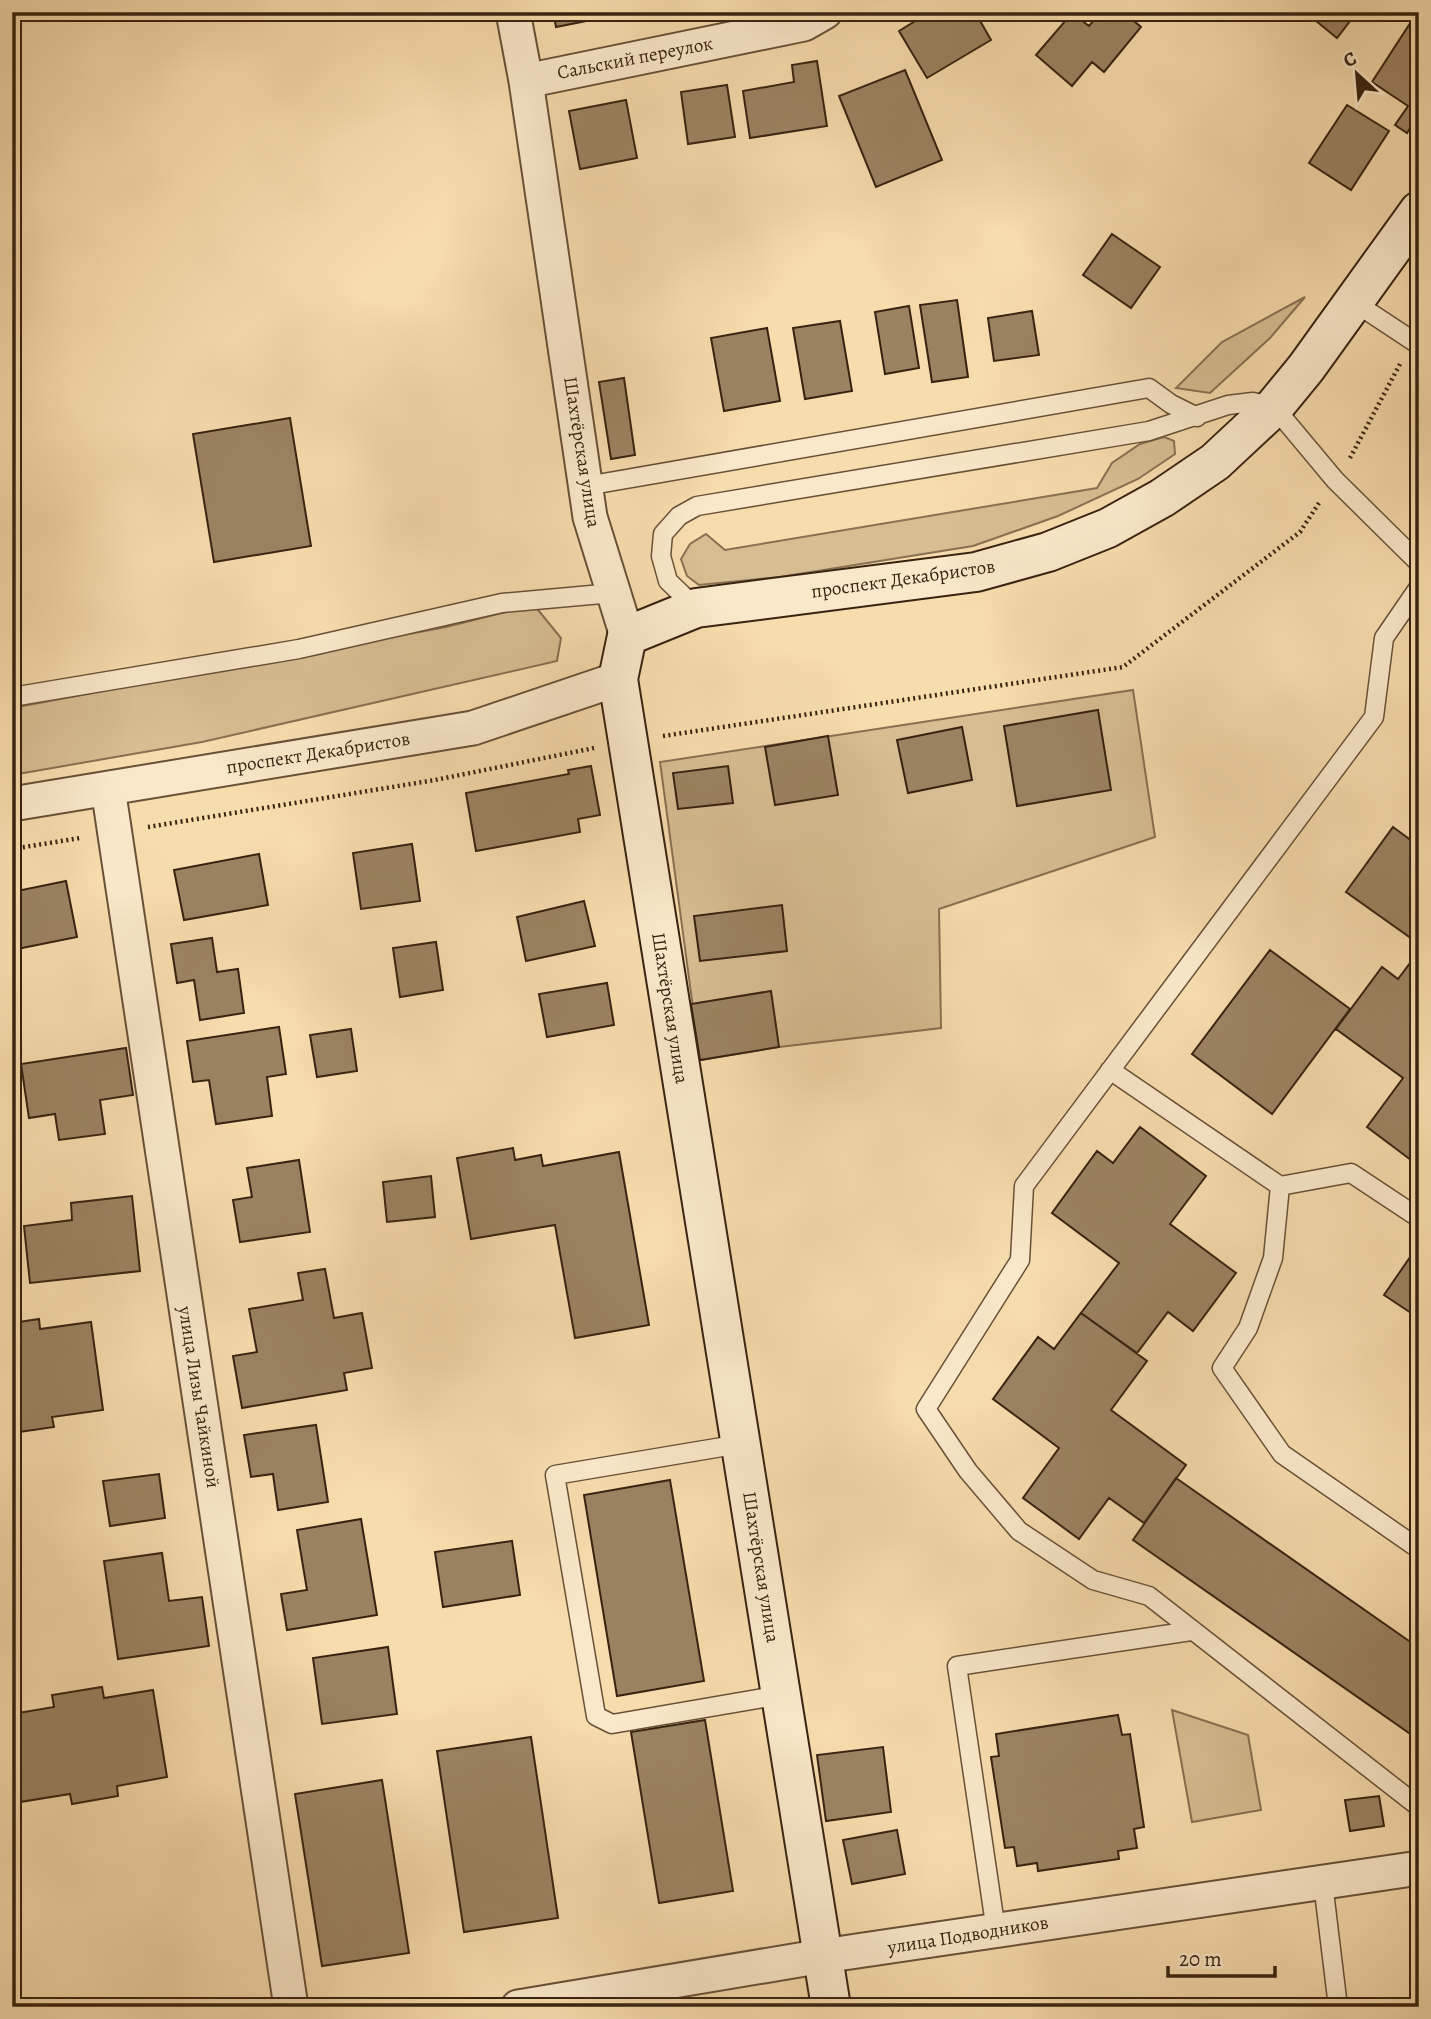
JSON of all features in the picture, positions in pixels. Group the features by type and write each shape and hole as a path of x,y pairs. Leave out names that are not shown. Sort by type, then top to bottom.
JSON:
{"main road":[{"name":"проспект Декабристов","path":"627,636 696,608 976,572 1048,552 1108,528 1162,498 1215,462 1274,407 1419,211"},
{"name":"Шахтёрская улица","path":"627,636 618,679 831,2007"}],"street":[{"name":"Шахтёрская улица","path":"513,12 526,81 590,517 627,636"},
{"name":"Сальский переулок","path":"526,81 804,24 825,12"},
{"name":"проспект Декабристов","path":"12,804 473,727 618,679"},
{"name":"улица Лизы Чайкиной","path":"108,788 291,2007"},
{"name":"улица Подводников","path":"518,2007 638,1997 823,1956 1419,1868"}],"lane":[{"path":"1354,302 1416,343"},
{"path":"586,486 1149,388 1171,404 1197,417"},
{"path":"696,608 668,581 661,556 663,534 679,516 697,506 1149,431 1228,405 1253,402 1274,407 1335,480 1419,563"},
{"path":"1419,587 1384,638 1374,718 1024,1186 1020,1260 926,1409 968,1471 1019,1531 1093,1580 1149,1596 1419,1807"},
{"path":"12,697 299,649 502,603 613,593"},
{"path":"1110,1070 1280,1186 1352,1173 1419,1218"},
{"path":"1280,1186 1273,1258 1248,1328 1222,1368 1282,1454 1419,1549"},
{"path":"740,1444 555,1475 596,1716 612,1724 781,1695"},
{"path":"996,1931 957,1666 1191,1630"},
{"path":"1323,1882 1338,2007"}],"path":[{"path":"655,737 1123,667 1300,532 1347,464 1416,343"},
{"path":"12,849 435,780 605,746"}],"shaded area":[{"path":"1305,297 1270,338 1210,393 1176,388 1222,342"},
{"path":"1164,437 1174,441 1175,454 1138,479 1058,516 973,546 780,577 699,585 687,576 681,559 690,544 706,534 725,550 1097,488 1112,463 1140,444"},
{"path":"534,605 561,638 557,661 202,742 12,775 12,708 446,627"},
{"path":"1133,690 1155,837 939,909 941,1028 779,1047 700,1060 660,762"},
{"path":"1172,1710 1248,1735 1261,1810 1192,1822"}],"building":[{"path":"553,12 617,12 617,15 556,27"},
{"path":"930,12 975,12 991,40 927,78 899,31"},
{"path":"1101,12 1123,12 1141,27 1104,72 1092,62 1072,86 1036,55 1072,13 1089,26"},
{"path":"1305,12 1357,12 1337,38"},
{"path":"1409,25 1419,32 1419,114 1407,133 1395,125 1408,106 1372,82"},
{"path":"817,61 827,126 750,138 743,91 794,82 792,65"},
{"path":"905,70 942,160 876,187 839,96"},
{"path":"727,85 735,137 688,144 681,92"},
{"path":"626,100 637,158 580,169 569,111"},
{"path":"1347,105 1389,131 1351,190 1309,163"},
{"path":"1112,234 1160,267 1131,308 1083,275"},
{"path":"957,300 968,377 932,382 920,305"},
{"path":"909,306 919,368 885,374 875,312"},
{"path":"1032,311 1039,355 994,361 988,318"},
{"path":"840,321 852,391 805,399 793,328"},
{"path":"767,328 780,401 724,411 711,338"},
{"path":"624,378 635,455 611,459 599,382"},
{"path":"290,418 311,546 214,562 193,434"},
{"path":"1098,710 1111,790 1017,806 1004,726"},
{"path":"962,727 972,780 908,793 897,740"},
{"path":"828,736 838,795 775,805 765,747"},
{"path":"591,766 600,815 578,819 580,832 476,851 466,793 569,774 568,770"},
{"path":"728,766 733,803 678,809 673,773"},
{"path":"1393,827 1412,841 1419,831 1419,935 1415,941 1346,892"},
{"path":"412,844 420,901 361,909 353,853"},
{"path":"259,854 268,905 184,920 174,870"},
{"path":"66,881 77,937 12,950 12,892"},
{"path":"584,901 595,946 526,961 517,917"},
{"path":"782,905 787,951 700,961 694,916"},
{"path":"212,938 217,972 238,969 244,1013 200,1020 194,980 177,983 171,944"},
{"path":"436,942 443,990 400,997 393,948"},
{"path":"1270,950 1350,1009 1272,1114 1192,1054"},
{"path":"1419,951 1419,1166 1367,1127 1403,1078 1336,1029 1382,967 1398,979"},
{"path":"607,983 614,1025 547,1037 539,994"},
{"path":"771,991 779,1047 700,1060 691,1004"},
{"path":"279,1027 286,1074 267,1077 272,1116 216,1124 209,1080 193,1082 187,1041"},
{"path":"351,1029 357,1071 317,1077 310,1035"},
{"path":"126,1048 133,1095 100,1100 105,1134 59,1140 55,1114 29,1118 21,1064"},
{"path":"1140,1127 1206,1176 1170,1224 1236,1273 1193,1331 1168,1312 1137,1353 1081,1313 1119,1263 1052,1213 1097,1151 1113,1163"},
{"path":"513,1148 515,1160 541,1155 543,1166 619,1152 649,1325 575,1338 555,1225 471,1239 457,1158"},
{"path":"299,1160 310,1232 240,1242 233,1200 252,1197 247,1168"},
{"path":"431,1176 435,1217 387,1222 383,1182"},
{"path":"132,1196 140,1271 30,1283 24,1226 72,1220 71,1203"},
{"path":"1417,1247 1419,1302 1411,1313 1384,1295"},
{"path":"325,1269 334,1318 362,1313 372,1368 344,1373 347,1390 242,1408 233,1356 257,1352 249,1309 303,1300 298,1273"},
{"path":"1081,1313 1147,1361 1111,1410 1186,1465 1144,1523 1109,1498 1079,1539 1023,1498 1059,1448 993,1399 1038,1337 1054,1349"},
{"path":"39,1319 40,1329 91,1322 103,1410 52,1417 54,1427 12,1433 12,1323"},
{"path":"316,1425 328,1502 278,1510 273,1474 251,1477 244,1435"},
{"path":"159,1474 165,1518 110,1526 103,1481"},
{"path":"1176,1478 1419,1648 1419,1740 1133,1540"},
{"path":"670,1480 704,1681 617,1696 584,1495"},
{"path":"361,1519 377,1615 287,1630 281,1594 307,1590 297,1530"},
{"path":"512,1541 520,1595 443,1607 435,1552"},
{"path":"162,1553 169,1601 202,1597 209,1646 118,1659 104,1561"},
{"path":"388,1647 397,1714 322,1724 313,1658"},
{"path":"102,1687 104,1698 153,1690 167,1777 117,1786 118,1796 72,1804 70,1794 20,1802 12,1755 12,1714 54,1707 52,1695"},
{"path":"1118,1715 1122,1735 1130,1734 1144,1827 1134,1829 1137,1848 1118,1851 1119,1859 1038,1871 1037,1863 1017,1866 1014,1847 1005,1848 991,1757 999,1756 996,1734"},
{"path":"705,1720 733,1891 659,1903 631,1732"},
{"path":"531,1737 558,1918 464,1932 437,1751"},
{"path":"883,1747 891,1812 826,1821 817,1755"},
{"path":"382,1780 409,1953 322,1966 295,1794"},
{"path":"1379,1796 1384,1826 1350,1831 1345,1800"},
{"path":"897,1830 905,1874 852,1884 843,1840"}]}
